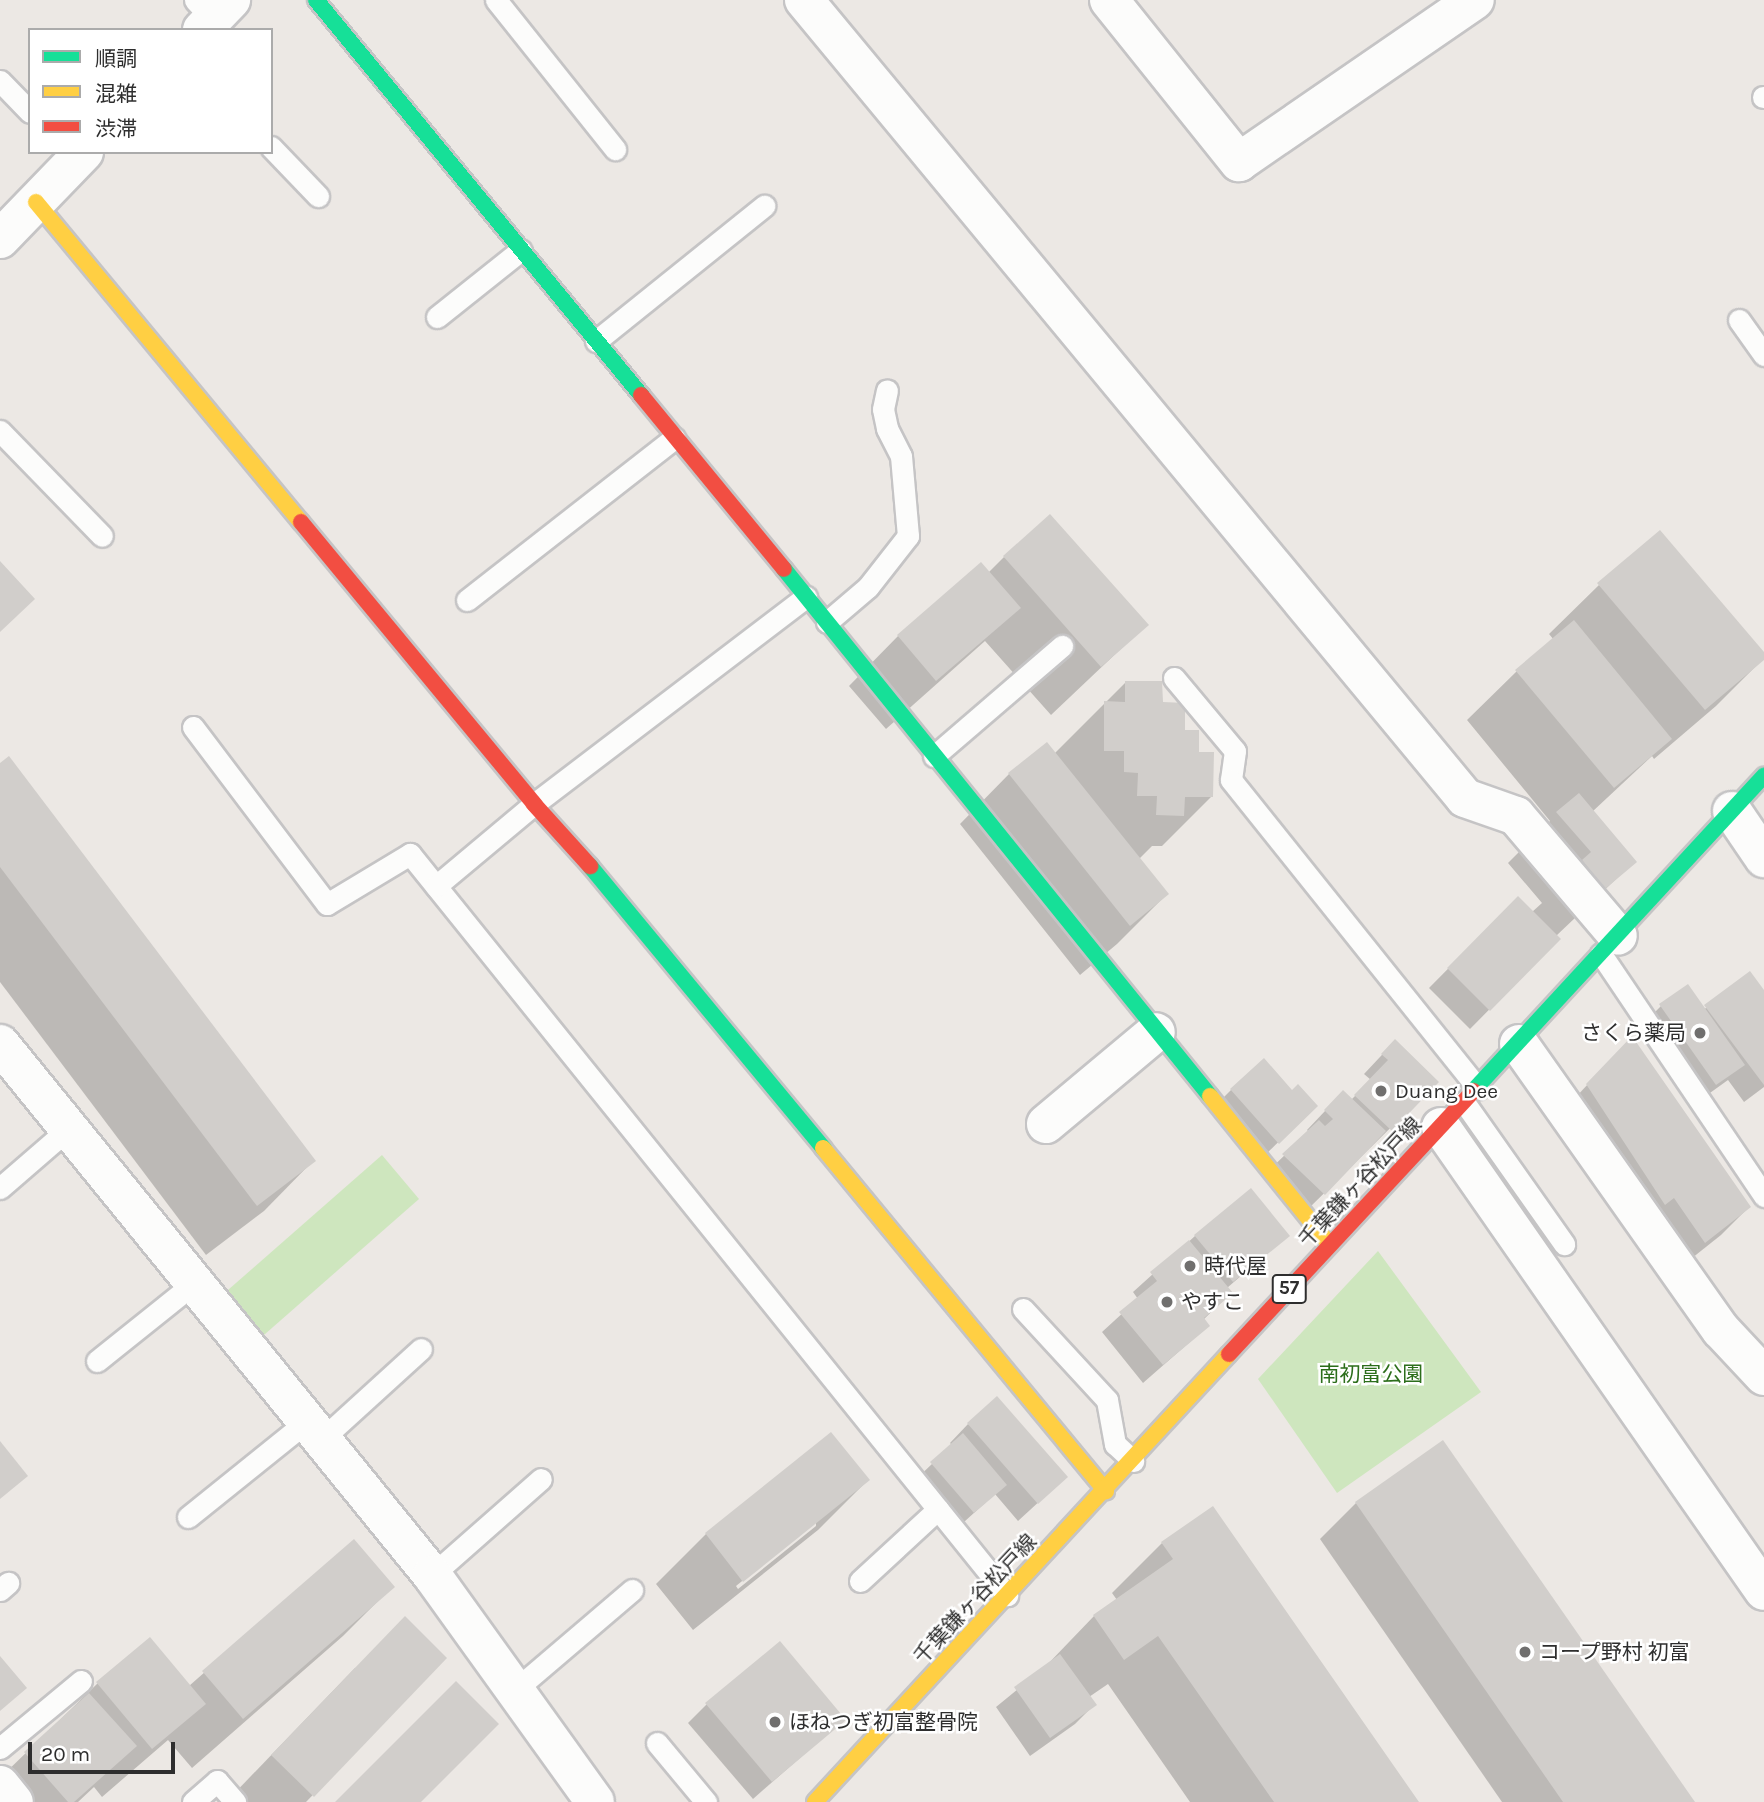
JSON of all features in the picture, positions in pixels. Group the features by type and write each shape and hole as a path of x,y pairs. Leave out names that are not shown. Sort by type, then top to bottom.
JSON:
{"street":[{"path":"316,0 827,622 1330,1245"},
{"path":"804,0 1465,798 1516,816 1610,945"},
{"path":"1109,0 1239,162 1475,0"},
{"path":"0,239 76,155"},
{"path":"36,202 534,804 604,882 1106,1491"},
{"name":"千葉鎌ヶ谷松戸線","path":"815,1802 1106,1491 1764,776"},
{"path":"1732,811 1764,858"},
{"path":"1045,1124 1156,1032"},
{"path":"0,1044 67,1130 432,1575 595,1802"},
{"path":"1519,1044 1721,1330 1764,1376"},
{"path":"1461,1105 1764,1591"},
{"path":"0,1785 14,1802"}],"lane":[{"path":"496,0 615,149"},
{"path":"0,81 28,110"},
{"path":"273,150 318,196"},
{"path":"596,341 764,206"},
{"path":"438,317 521,250"},
{"path":"1739,320 1764,355"},
{"path":"827,622 868,587 908,536 901,456 887,428 883,409 887,390"},
{"path":"0,431 102,536"},
{"path":"467,600 674,438"},
{"path":"436,886 534,804 806,597"},
{"path":"934,756 1062,646"},
{"path":"1174,678 1235,751 1231,780 1461,1105 1564,1244"},
{"path":"194,727 327,904 410,854 1007,1595"},
{"path":"1610,945 1764,1196"},
{"path":"0,1188 67,1130"},
{"path":"97,1361 193,1284"},
{"path":"1023,1309 1107,1400 1115,1444 1133,1461"},
{"path":"188,1517 314,1431 421,1349"},
{"path":"432,1575 541,1479"},
{"path":"860,1581 938,1509"},
{"path":"515,1690 632,1590"},
{"path":"0,1748 81,1681"},
{"path":"657,1743 706,1802"},
{"path":"193,1802 217,1781 235,1802"}],"green space":[{"path":"382,1155 419,1199 256,1342 220,1297"},
{"name":"南初富公園","path":"1378,1251 1481,1392 1337,1493 1258,1379"}],"building":[{"path":"1050,514 1149,625 1101,667 1003,556"},
{"path":"1660,530 1764,652 1764,660 1705,710 1597,583"},
{"path":"0,561 35,599 0,632"},
{"path":"981,562 1021,608 936,681 897,635"},
{"path":"1574,620 1672,739 1614,788 1515,670"},
{"path":"1125,681 1162,681 1163,702 1185,703 1185,730 1199,730 1199,752 1214,752 1213,797 1185,797 1184,816 1156,815 1157,796 1137,796 1138,773 1124,772 1124,751 1104,751 1104,701 1125,702"},
{"path":"1047,742 1169,894 1130,926 1008,773"},
{"path":"9,756 316,1161 257,1206 0,867 0,763"},
{"path":"1579,793 1637,862 1605,889 1582,860 1591,852 1556,812"},
{"path":"1518,896 1561,939 1490,1011 1447,968"},
{"path":"1750,971 1764,990 1764,1085 1704,1005"},
{"path":"1688,984 1745,1065 1716,1085 1659,1004"},
{"path":"1632,1036 1751,1207 1705,1243 1674,1198 1665,1205 1586,1084"},
{"path":"1395,1039 1439,1082 1392,1131 1354,1095 1388,1060 1381,1054"},
{"path":"1264,1058 1292,1090 1298,1084 1318,1106 1279,1144 1230,1089"},
{"path":"1343,1090 1386,1131 1325,1195 1282,1154 1319,1120 1325,1126 1333,1119 1324,1110"},
{"path":"1251,1188 1290,1236 1233,1282 1194,1235"},
{"path":"1189,1240 1233,1293 1204,1318 1210,1326 1163,1365 1119,1312 1157,1281 1150,1272"},
{"path":"997,1396 1068,1477 1038,1504 967,1423"},
{"path":"831,1432 870,1480 743,1582 705,1533"},
{"path":"963,1433 1007,1485 974,1513 930,1462"},
{"name":"コープ野村 初富","path":"1443,1440 1695,1802 1563,1802 1355,1502"},
{"path":"0,1441 28,1476 0,1499"},
{"path":"1213,1506 1419,1802 1274,1802 1158,1636 1124,1660 1093,1615 1173,1559 1161,1542"},
{"path":"354,1539 395,1587 243,1719 202,1671"},
{"path":"405,1616 447,1658 314,1797 271,1755"},
{"path":"150,1637 206,1704 152,1749 96,1682"},
{"path":"780,1641 846,1720 772,1782 705,1703"},
{"path":"1060,1654 1097,1705 1050,1738 1014,1687"},
{"path":"0,1656 27,1688 0,1711"},
{"path":"456,1681 499,1724 421,1802 335,1802"},
{"path":"89,1693 137,1746 74,1802 68,1802 24,1752"}],"traffic: fast":[{"path":"316,0 641,395"},
{"path":"784,569 1210,1096"},
{"path":"1473,1091 1764,776"},
{"path":"590,866 823,1148"}],"traffic: slow":[{"path":"36,202 301,522"},
{"path":"1210,1096 1330,1245"},
{"path":"823,1148 1106,1491"},
{"path":"815,1802 1229,1354"}],"traffic: jam":[{"path":"641,395 784,569"},
{"path":"301,522 534,804 590,866"},
{"path":"1229,1354 1473,1091"}],"place":[{"name":"さくら薬局","path":"1700,1033"},
{"name":"Duang Dee","path":"1381,1091"},
{"name":"時代屋","path":"1190,1266"},
{"name":"やすこ","path":"1167,1302"},
{"name":"コープ野村 初富","path":"1525,1652"},
{"name":"ほねつぎ初富整骨院","path":"775,1722"}]}
